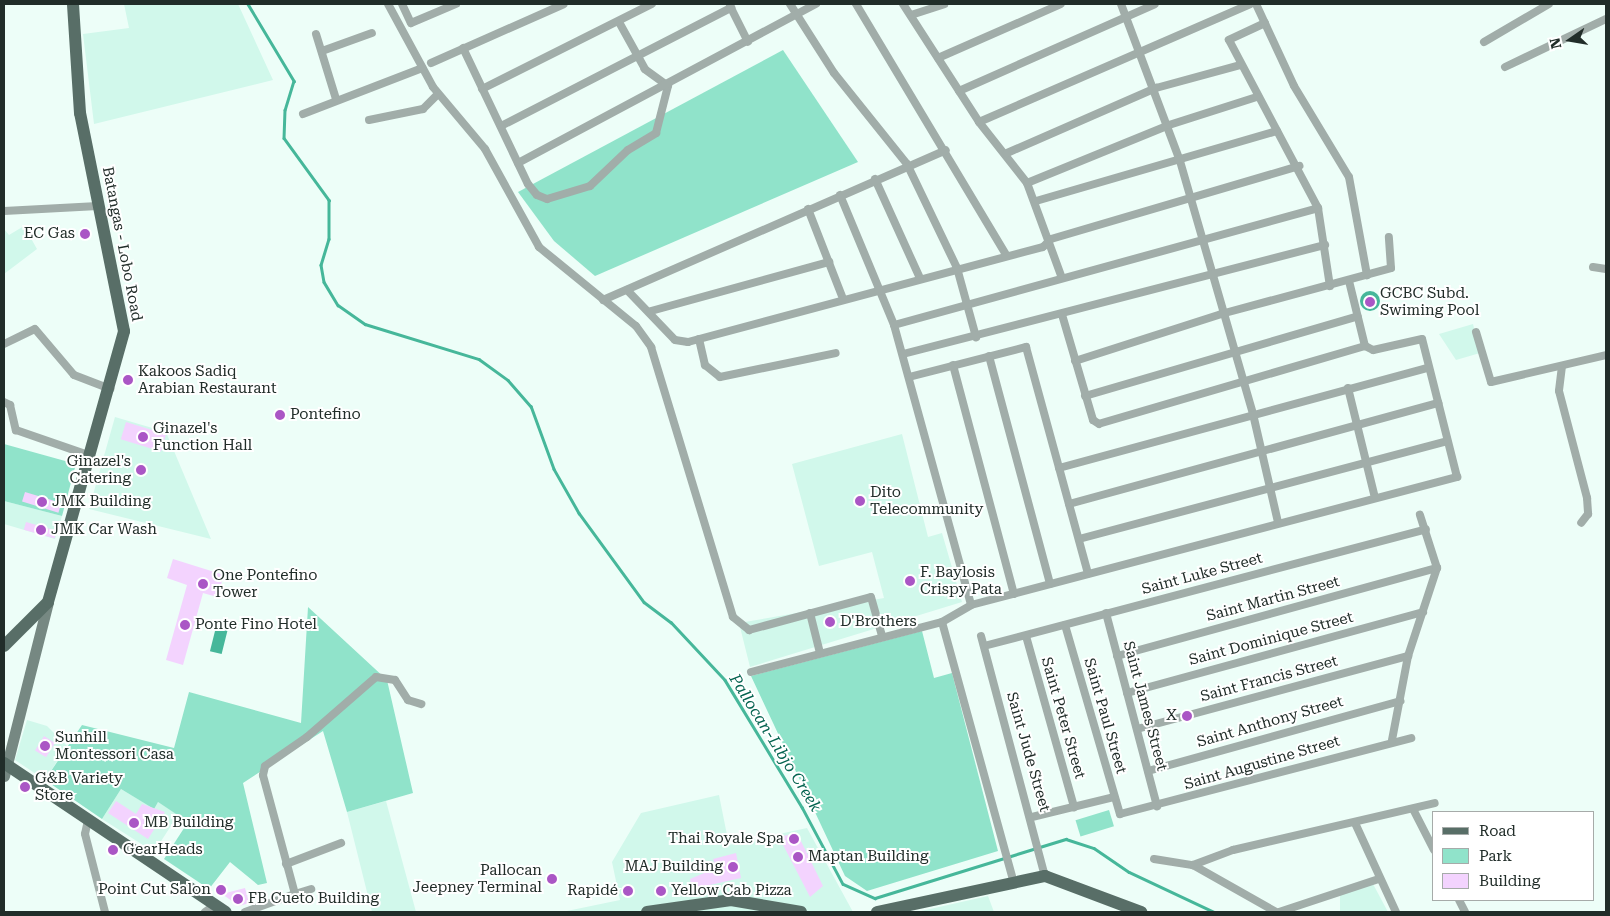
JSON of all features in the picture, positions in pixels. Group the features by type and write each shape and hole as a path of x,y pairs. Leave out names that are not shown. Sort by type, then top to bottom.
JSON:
{"main road":[{"name":"Batangas - Lobo Road","path":"48,602 110,389 123,321 98,206 76,88 73,4"},
{"path":"4,646 48,602"},
{"path":"48,602 5,768 88,820 210,909 226,912"},
{"path":"877,912 1013,880 1044,876 1141,912"},
{"path":"647,912 713,901 801,912"}],"street":[{"path":"388,4 438,94 485,149 539,247 636,326 660,367 671,422 733,618 749,630 871,598 882,636"},
{"path":"402,4 411,23 456,4"},
{"path":"431,63 564,4"},
{"path":"482,88 619,22 652,4"},
{"path":"790,4 856,102 907,164 957,268 976,337"},
{"path":"518,163 668,86 816,4"},
{"path":"856,4 946,150 1006,255"},
{"path":"902,4 979,122 1007,153 1027,183 1051,239 1062,278"},
{"path":"911,16 944,4"},
{"path":"938,58 1061,4"},
{"path":"1122,4 1142,50 1169,124 1221,314 1253,414 1278,522"},
{"path":"959,91 1155,4"},
{"path":"979,122 1251,4"},
{"path":"1256,4 1294,86 1349,177 1367,275"},
{"path":"1484,42 1549,4"},
{"path":"501,126 730,6 748,42"},
{"path":"1504,67 1606,19"},
{"path":"619,22 636,55 668,86"},
{"path":"1265,23 1229,40 1257,97 1299,166 1318,208 1326,245 1330,286"},
{"path":"322,51 372,33"},
{"path":"316,34 336,99"},
{"path":"463,48 518,163 537,195 547,199 585,189 628,150 656,133 668,86"},
{"path":"1007,153 1156,88 1240,65"},
{"path":"303,114 336,99 422,68"},
{"path":"370,120 423,109 438,94"},
{"path":"1027,183 1169,124 1257,97"},
{"path":"1036,201 1180,161 1277,131"},
{"path":"603,300 907,164 946,150"},
{"path":"627,290 651,311 675,340 699,339 843,300 881,287 1043,247 1051,239 1299,166"},
{"path":"875,179 920,278"},
{"path":"840,195 881,287 903,354 971,605"},
{"path":"4,210 98,206"},
{"path":"894,326 1318,208"},
{"path":"808,209 843,300"},
{"path":"1075,361 1221,314 1391,268 1389,237"},
{"path":"903,354 1062,315 1326,245"},
{"path":"651,311 828,262"},
{"path":"1593,267 1606,269"},
{"path":"1348,281 1365,346"},
{"path":"751,672 882,636 942,622 971,605 1278,522 1457,477 1427,368 1422,339 1373,350 1365,346 1099,424 1092,420 1062,315"},
{"path":"1085,396 1233,350 1358,316"},
{"path":"4,344 35,329 74,375 110,389"},
{"path":"1476,332 1492,382 1606,355"},
{"path":"699,339 705,366 720,377 836,353"},
{"path":"909,377 1026,347 1088,574"},
{"path":"989,356 1050,584"},
{"path":"953,365 1014,594"},
{"path":"1562,366 1559,390 1587,498 1588,514 1581,523"},
{"path":"1059,468 1427,368"},
{"path":"1348,388 1375,498"},
{"path":"4,402 10,405 16,430 91,456"},
{"path":"1069,504 1262,449 1438,403"},
{"path":"1079,539 1270,485 1447,440"},
{"path":"1392,740 1408,656 1437,568 1420,515"},
{"name":"Saint Luke Street","path":"984,646 1426,529"},
{"name":"Saint Martin Street","path":"1117,656 1437,568"},
{"name":"Saint Dominique Street","path":"1127,693 1422,612"},
{"name":"Saint James Street","path":"1106,613 1157,806"},
{"path":"810,614 820,653"},
{"path":"942,622 1004,838 1013,880"},
{"name":"Saint Paul Street","path":"1065,625 1120,814"},
{"name":"Saint Jude Street","path":"981,636 1032,817 1041,853 1044,876"},
{"name":"Saint Peter Street","path":"1026,636 1074,807"},
{"name":"Saint Francis Street","path":"1136,728 1408,656"},
{"path":"295,894 263,775 265,766 307,737 376,677 395,680 408,700 422,704"},
{"name":"Saint Anthony Street","path":"1148,771 1400,700"},
{"name":"Saint Augustine Street","path":"1120,814 1157,806 1392,740 1411,738"},
{"path":"1032,817 1114,797"},
{"path":"1193,865 1234,850 1355,824 1435,803"},
{"path":"1413,809 1432,846"},
{"path":"88,820 85,834 105,912"},
{"path":"1355,824 1396,912"},
{"path":"286,864 341,843"},
{"path":"1154,858 1193,865 1277,912 1379,879"},
{"path":"245,912 311,890"}],"shaded area":[{"path":"124,4 238,4 273,80 94,124 83,34 129,28"},
{"path":"24,226 37,249 4,274 4,229 9,235"},
{"name":"GCBC Subd. Swiming Pool","path":"1370,291 1377,294 1380,301 1377,308 1370,311 1363,308 1360,301 1363,294"},
{"path":"1473,324 1480,353 1456,360 1439,334"},
{"name":"Ginazel's Catering","path":"115,417 166,432 211,539 89,509"},
{"path":"902,434 928,537 942,533 962,602 750,667 739,623 884,598 872,552 819,566 792,464"},
{"path":"4,501 62,516 55,539 4,524"},
{"path":"217,623 229,626 222,654 210,651"},
{"path":"27,720 47,726 67,746 45,780 15,760"},
{"path":"121,789 153,808 158,802 178,815 154,852 102,819"},
{"path":"719,795 729,845 807,828 853,912 562,912 620,900 612,862 641,813"},
{"path":"386,801 416,912 372,912 347,812"},
{"path":"1373,884 1388,912 1340,912 1340,892"},
{"path":"988,896 994,912 917,912 921,911"}],"green space":[{"path":"783,50 858,162 595,276 554,241 518,192"},
{"path":"4,444 76,464 62,516 4,501"},
{"path":"308,607 387,680 413,793 347,812 323,731 243,783 267,883 258,885 230,862 209,889 164,859 188,822 158,802 154,809 121,789 102,819 45,780 82,725 174,748 189,692 301,723"},
{"path":"922,631 934,678 952,673 998,851 867,891 845,876 751,676"},
{"path":"1109,810 1114,826 1080,836 1076,820"}],"building":[{"name":"Ginazel's Function Hall","path":"126,422 166,434 161,451 121,439"},
{"name":"JMK Building","path":"25,492 61,503 58,513 22,502"},
{"name":"JMK Car Wash","path":"26,522 57,531 55,539 24,530"},
{"path":"173,559 224,575 217,597 203,593 183,665 166,660 187,585 167,578"},
{"name":"Sunhill Montessori Casa","path":"44,736 55,743 46,757 35,750"},
{"name":"MB Building","path":"116,801 136,814 142,804 165,812 148,839 108,813"},
{"name":"Maptan Building","path":"797,833 823,886 810,897 779,837"},
{"path":"736,853 741,878 692,889 690,879 716,868 713,859"},
{"name":"FB Cueto Building","path":"245,888 249,903 239,906 222,894"}],"waterway":[{"name":"Pallocan-Libjo Creek","path":"248,4 294,81 285,110 284,138 329,200 329,239 321,265 324,282 338,305 365,324 479,359 508,380 531,406 554,469 579,513 644,602 671,622 725,680 802,807 843,884 875,898 1066,839 1094,848 1129,872 1214,912"}],"place":[{"name":"EC Gas","path":"85,234"},
{"name":"GCBC Subd. Swiming Pool","path":"1370,302"},
{"name":"Kakoos Sadiq Arabian Restaurant","path":"128,380"},
{"name":"Pontefino","path":"280,415"},
{"name":"Ginazel's Function Hall","path":"143,437"},
{"name":"Ginazel's Catering","path":"141,470"},
{"name":"Dito Telecommunity","path":"860,501"},
{"name":"JMK Building","path":"42,502"},
{"name":"JMK Car Wash","path":"41,530"},
{"name":"F. Baylosis Crispy Pata","path":"910,581"},
{"name":"One Pontefino Tower","path":"203,584"},
{"name":"D'Brothers","path":"830,622"},
{"name":"Ponte Fino Hotel","path":"185,625"},
{"name":"X","path":"1187,716"},
{"name":"Sunhill Montessori Casa","path":"45,746"},
{"name":"G&B Variety Store","path":"25,787"},
{"name":"MB Building","path":"134,823"},
{"name":"Thai Royale Spa","path":"794,839"},
{"name":"GearHeads","path":"113,850"},
{"name":"Maptan Building","path":"798,857"},
{"name":"MAJ Building","path":"733,867"},
{"name":"Pallocan Jeepney Terminal","path":"552,879"},
{"name":"Point Cut Salon","path":"221,890"},
{"name":"Rapidé","path":"628,891"},
{"name":"Yellow Cab Pizza","path":"661,891"},
{"name":"FB Cueto Building","path":"238,899"}]}
